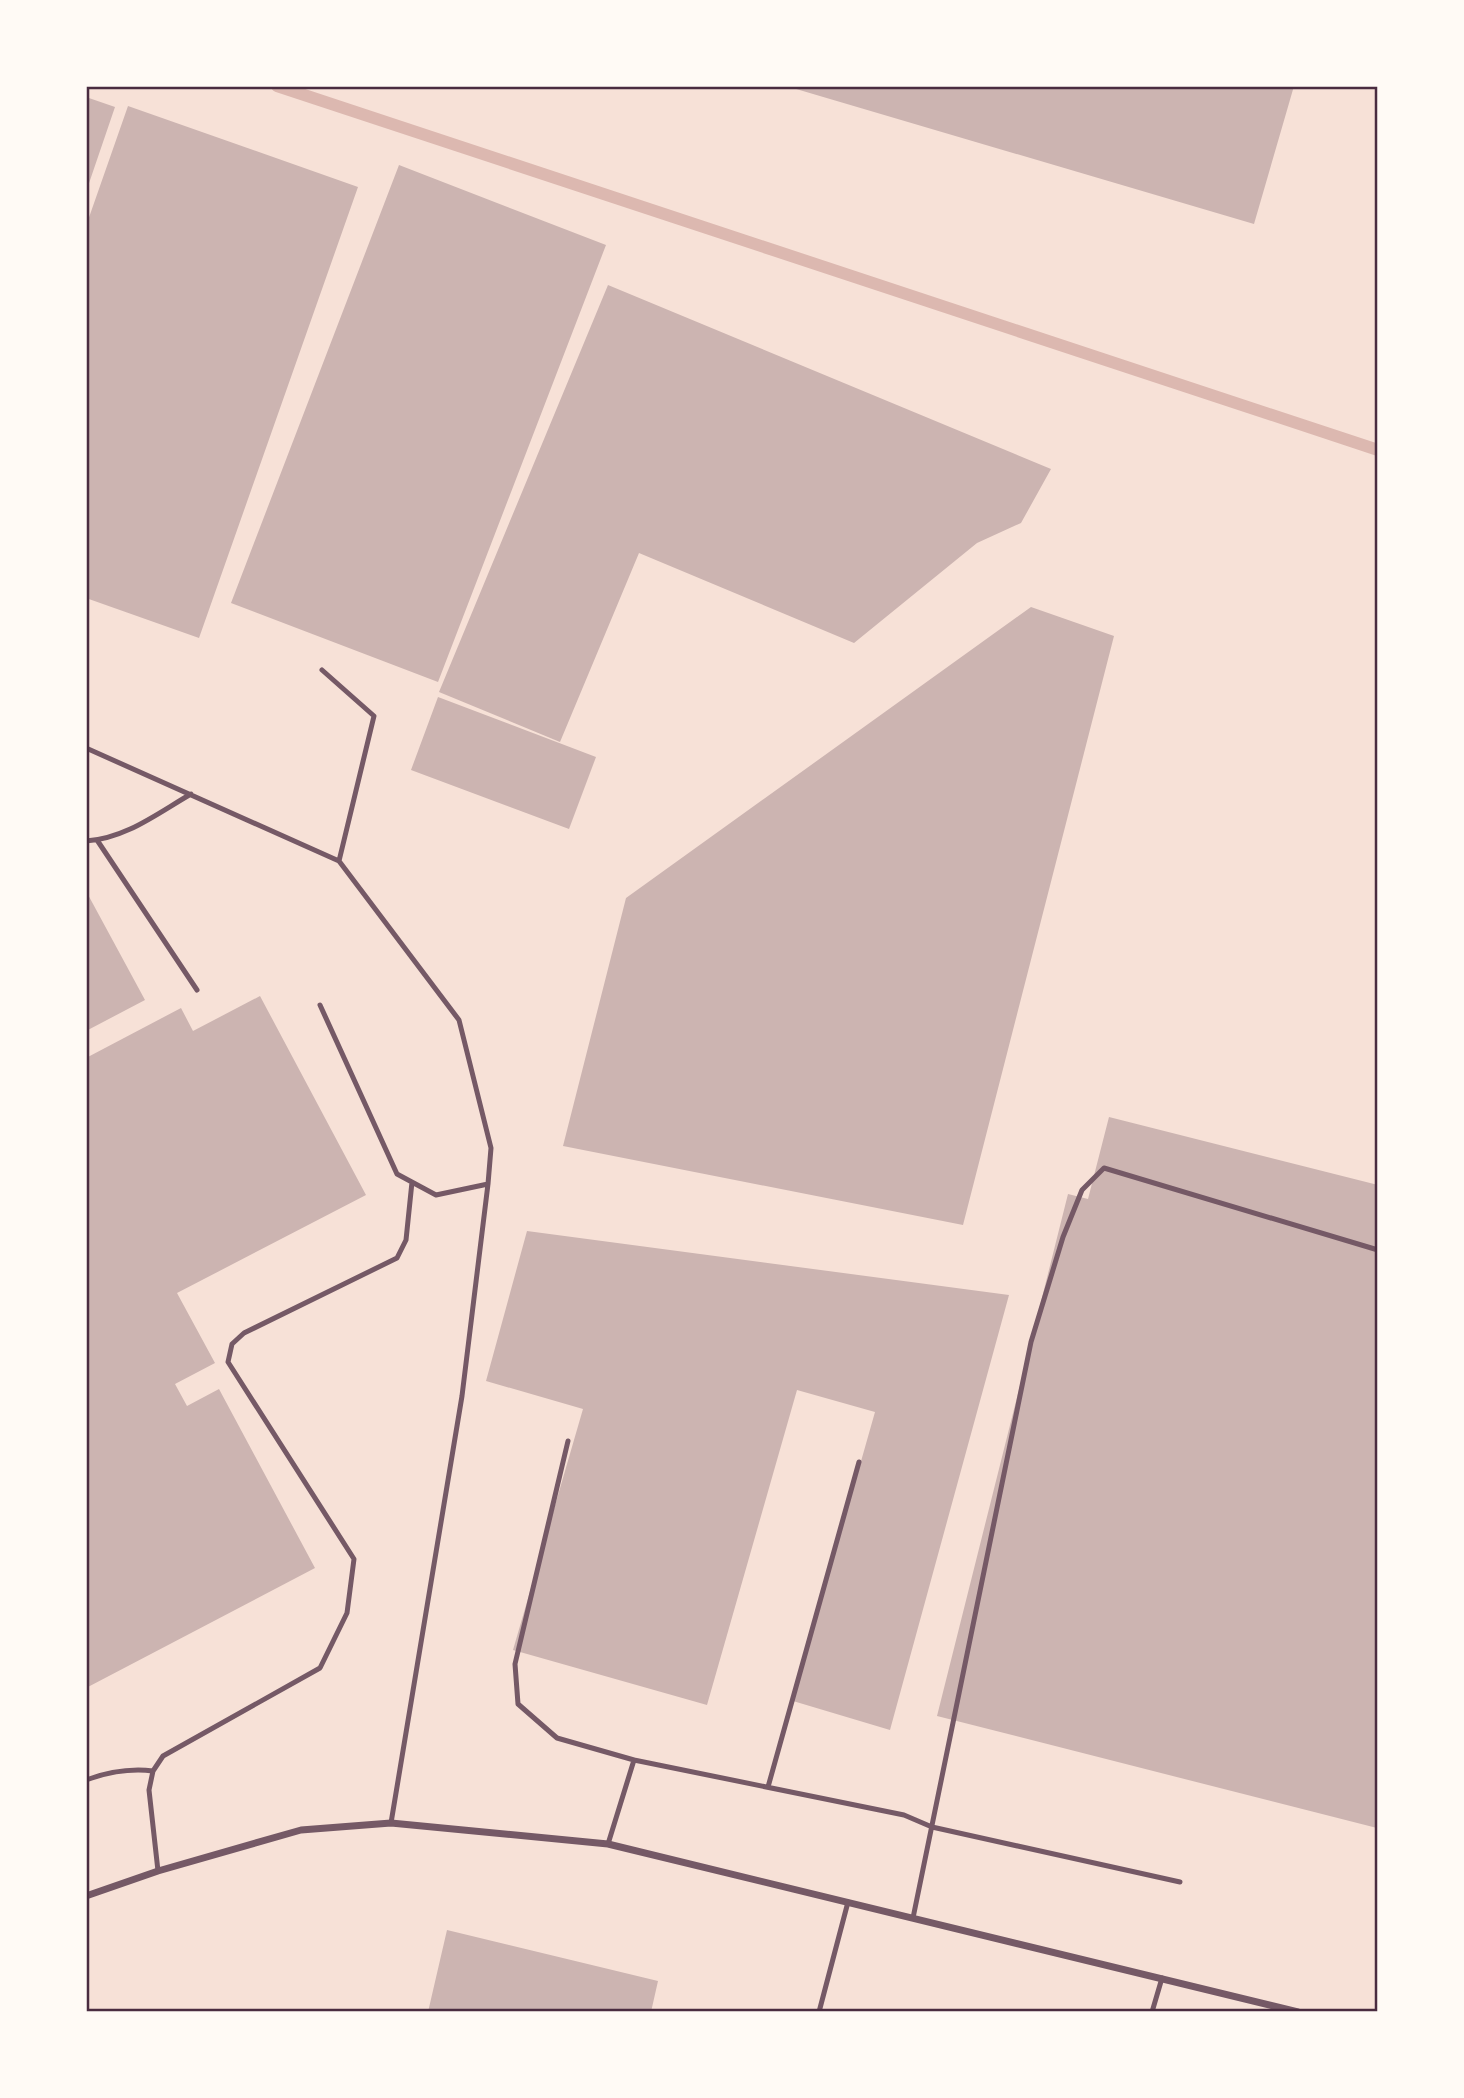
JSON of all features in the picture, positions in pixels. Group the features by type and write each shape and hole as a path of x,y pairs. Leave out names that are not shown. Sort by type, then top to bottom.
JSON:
{"street":[{"path":"86,1896 158,1871 301,1830 391,1823 608,1844 1298,2012"}],"lane":[{"path":"322,670 374,716 339,861"},
{"path":"86,748 339,861 459,1020 491,1148 488,1184 462,1396 391,1823"},
{"path":"86,841 97,841 130,830 191,794"},
{"path":"97,841 197,990"},
{"path":"320,1005 397,1174 436,1195 488,1184"},
{"path":"913,1918 1031,1342 1063,1237 1082,1190 1104,1168 1378,1250"},
{"path":"158,1871 149,1790 153,1772 163,1756 320,1668 347,1613 354,1559 228,1362 232,1344 244,1333 397,1258 407,1240 412,1182"},
{"path":"568,1441 515,1664 518,1704 557,1738 634,1760 904,1815 932,1827 1180,1882"},
{"path":"768,1787 859,1462"},
{"path":"608,1844 634,1760"},
{"path":"86,1780 107,1772 136,1769 153,1772"},
{"path":"819,2012 848,1902"},
{"path":"1152,2012 1162,1978"}],"building":[{"path":"786,86 1294,86 1254,224"},
{"path":"86,97 115,107 86,192"},
{"path":"128,106 358,187 199,638 86,598 86,226"},
{"path":"399,165 606,245 438,682 231,603"},
{"path":"608,285 1051,469 1021,523 977,543 854,643 639,553 560,742 439,692"},
{"path":"1031,607 1114,636 963,1225 563,1146 626,898"},
{"path":"438,697 596,757 569,829 411,770"},
{"path":"86,891 145,1000 86,1031"},
{"path":"260,996 366,1195 177,1293 215,1363 175,1384 187,1406 219,1389 315,1568 86,1688 86,1058 181,1008 193,1031"},
{"path":"1109,1117 1378,1185 1377,1828 937,1716 1068,1194 1088,1199"},
{"path":"527,1231 1009,1295 890,1730 793,1701 875,1412 797,1390 707,1705 513,1650 583,1409 486,1381"},
{"path":"447,1930 658,1981 651,2012 428,2012"}],"waterway":[{"path":"277,86 1378,450"}]}
